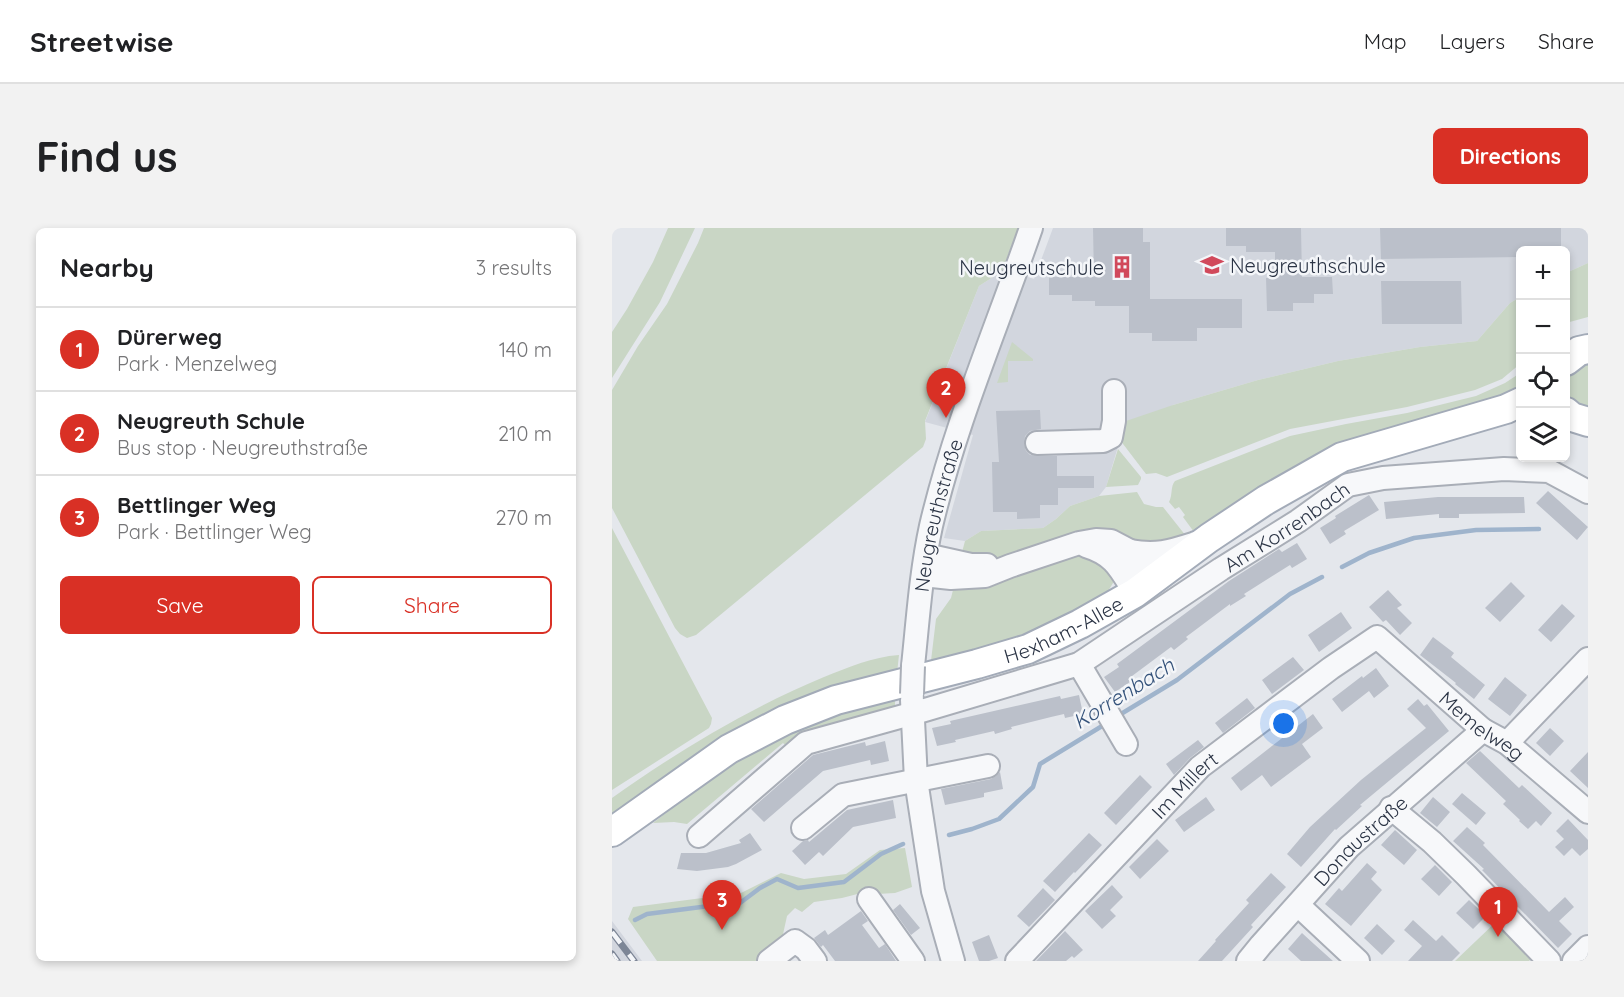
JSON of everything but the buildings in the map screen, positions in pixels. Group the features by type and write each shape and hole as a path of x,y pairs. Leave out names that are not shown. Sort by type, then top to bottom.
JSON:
{"main road":[{"path":"1570,358 1579,351 1588,350"},
{"name":"Hexham-Allee","path":"612,832 729,749 785,720 836,700 1028,649 1080,624 1138,592 1209,538 1266,500 1342,457 1516,407"}],"street":[{"name":"Neugreuthstraße","path":"953,961 933,891 916,780 912,704 914,666 911,604 924,565 931,527 948,463 983,386 1031,228"},
{"path":"1037,443 1102,441 1111,437 1113,391"},
{"name":"Am Korrenbach","path":"699,836 806,742 912,704 1079,664 1214,573 1298,521 1348,485 1383,478 1504,469 1549,471 1588,492"},
{"path":"924,565 951,578 972,578 985,576 1079,543 1096,540 1111,541 1130,551 1146,554 1166,552 1209,538"},
{"path":"1079,543 1100,550 1111,557 1138,592"},
{"path":"1130,551 1140,564 1142,575 1138,592"},
{"name":"Memelweg","path":"1377,637 1483,730 1507,743 1588,812"},
{"name":"Im Millert","path":"1017,961 1200,767 1330,669 1377,637"},
{"path":"1507,743 1588,659"},
{"path":"1079,664 1116,728"},
{"name":"Donaustraße","path":"1248,961 1349,847 1483,730"},
{"path":"803,828 843,795 988,766"},
{"path":"1391,808 1432,842 1549,961"},
{"path":"868,899 914,961"},
{"path":"1298,905 1358,961"},
{"path":"769,961 795,941 806,949 815,961"},
{"path":"1574,961 1588,947"}],"shaded area":[{"path":"1053,228 1588,228 1588,263 1570,271 1570,246 1516,246 1516,299 1510,303 1477,341 1420,347 1338,361 1258,380 1173,405 1120,440 1106,487 1099,496 1070,506 1043,528 981,531 965,541 944,538 973,435 925,422 979,286 1003,269 1034,279"},
{"path":"612,921 642,961 612,961"}],"green space":[{"path":"668,228 695,228 660,302 612,378 612,332 653,262"},
{"path":"704,228 1018,228 1003,269 979,286 925,421 926,439 923,447 696,635 687,638 675,628 612,508 612,390 638,346 667,304"},
{"path":"1588,263 1588,317 1570,322 1570,300 1570,271"},
{"path":"1516,299 1516,367 1502,379 1475,390 1407,407 1290,429 1167,477 1156,473 1146,474 1120,440 1119,430 1126,421 1258,380 1338,361 1420,347 1477,341 1510,303"},
{"path":"1012,342 1033,361 1008,361 1008,382 997,383"},
{"path":"1588,357 1588,414 1570,401 1570,370"},
{"path":"1516,376 1516,396 1194,532 1179,507 1175,509 1169,502 1175,481 1290,436 1407,413 1476,396"},
{"path":"1118,449 1141,477 1138,485 1106,487"},
{"path":"1137,492 1144,504 1163,507 1186,536 1171,544 1135,542 1121,533 1084,530 1008,557 988,560 961,556 965,541 981,531 1043,528 1070,506 1099,496"},
{"path":"612,528 712,718 709,728 612,790"},
{"path":"1080,553 1114,573 1113,583 1105,596 1028,635 930,669 936,619 951,598 954,586"},
{"path":"899,655 897,673 612,821 612,798 715,732 769,702 824,677 870,660"},
{"path":"895,698 895,708 818,728 789,749 783,743 687,824 653,823 718,774 787,733 843,710"},
{"path":"905,848 912,887 895,893 877,894 869,891 814,902 802,912 795,908 787,916 780,948 763,961 657,961 628,919 633,907 741,893 781,873 804,879 846,874 880,850"},
{"path":"1499,919 1532,955 1529,961 1455,961"}],"waterway":[{"name":"Korrenbach","path":"1342,567 1369,553 1414,538 1476,530 1539,529"},
{"name":"Korrenbach","path":"1116,717 1177,680 1290,594 1322,577"},
{"name":"Korrenbach","path":"949,835 999,819 1033,787 1040,764 1107,723"},
{"name":"Korrenbach","path":"635,920 647,914 709,906 736,906 760,888 777,879 798,888 844,882 881,854 903,844"}],"railway":[{"path":"612,932 634,961"},
{"path":"612,954 617,961"}],"place":[{"name":"Neugreuthschule","path":"1212,265"},
{"name":"Neugreutschule","path":"1122,267"},
{"name":"Neugreuth Schule","path":"946,418"},
{"name":"Bettlinger Weg","path":"722,930"},
{"name":"Dürerweg","path":"1498,937"}]}
